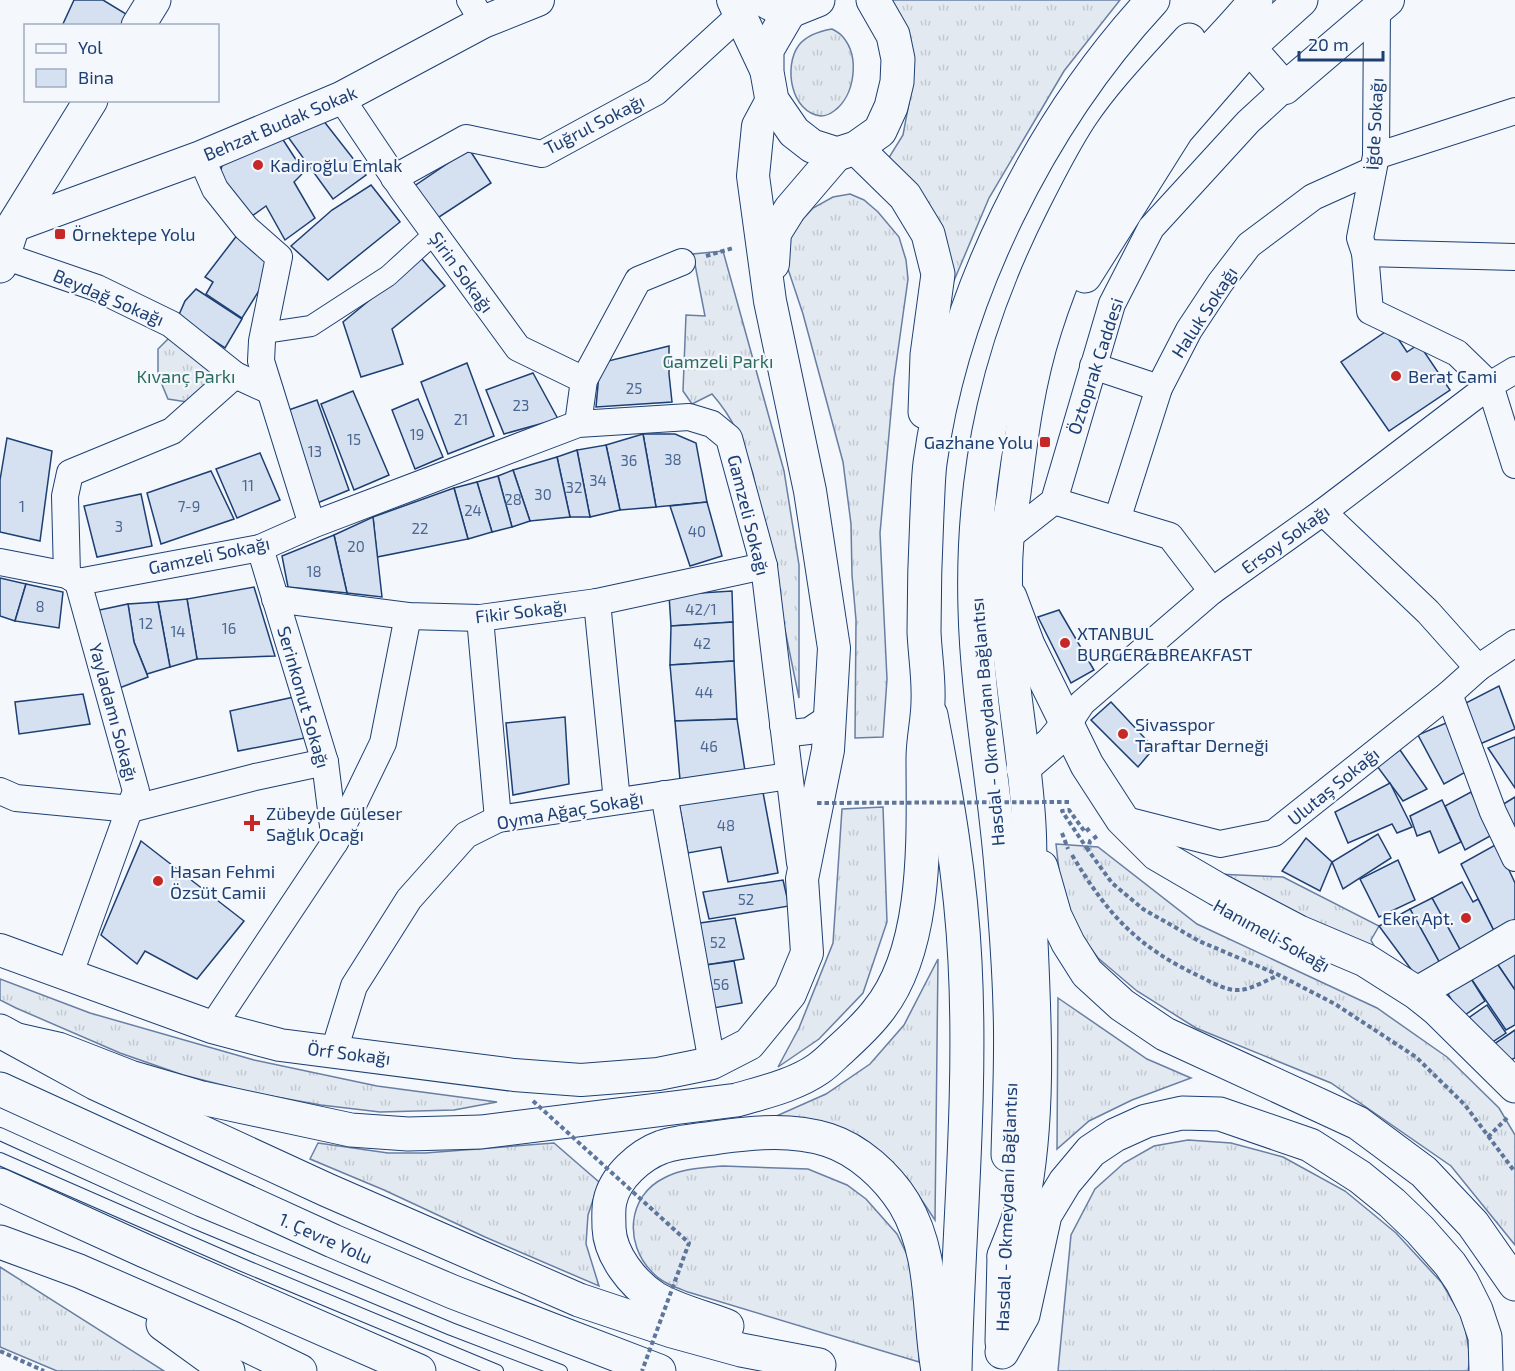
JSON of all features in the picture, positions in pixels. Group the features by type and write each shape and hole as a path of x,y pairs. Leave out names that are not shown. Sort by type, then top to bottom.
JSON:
{"main road":[{"path":"139,24 154,0"},
{"path":"846,151 880,131 891,108 897,81 897,59 893,35 877,8 847,0"},
{"path":"955,1371 966,1078 965,961 957,871 928,701 924,634 925,546 930,465 943,392 982,272 1025,180 1072,104 1111,50 1153,0"},
{"name":"Hasdal - Okmeydanı Bağlantısı","path":"1001,1361 1010,1010 1001,863 981,693 975,611 975,540 989,425 1006,357 1029,291 1082,181 1110,134 1142,92 1228,0"},
{"path":"1256,0 1196,64 1132,145 1105,192 1062,281 1044,330 1020,445 1007,538 1006,587 1012,674 1023,768 1048,822 1055,916 1068,943 1087,973 1122,1005 1165,1034 1358,1123 1424,1172 1473,1224 1515,1284"},
{"path":"1032,379 1064,311 1143,180 1177,130 1249,47 1301,0"},
{"path":"775,5 767,50 770,86 794,132 812,146 846,151 905,196 928,234 938,274 934,318 927,355 925,404 930,465"},
{"path":"4,251 90,102"},
{"name":"Hanımeli Sokağı","path":"1006,587 1060,734 1087,765 1101,829 1157,854 1299,932 1365,960 1407,998 1422,1021 1457,1051 1515,1111"},
{"path":"9,1036 58,1049 130,1077 202,1098 362,1131 408,1134 481,1132 737,1100 777,1089 818,1070 849,1042 879,1011 899,975 912,935 919,896 923,841 923,747 928,701"},
{"path":"1023,768 1060,734"},
{"path":"1004,1256 1021,1209 1028,1168 1035,1029 1028,886 1048,822"},
{"name":"Hanımeli Sokağı","path":"1407,998 1444,1016 1515,1086"},
{"path":"9,1036 105,1088 327,1190 579,1300 729,1347 827,1368"},
{"name":"1. Çevre Yolu","path":"0,1089 344,1246 453,1292 659,1371"},
{"path":"1001,1361 1023,1315 1045,1215 1065,1182 1091,1152 1115,1135 1146,1121 1182,1113 1220,1114 1310,1145 1360,1177 1392,1203 1420,1230 1462,1281 1476,1310 1485,1337 1486,1371"},
{"path":"827,1368 675,1307 655,1298 639,1285 621,1262 610,1240 610,1201 616,1186 629,1169 644,1156 663,1147 770,1132 800,1133 830,1141 859,1155 885,1178 904,1204 921,1240 928,1275 938,1371"},
{"path":"0,1185 419,1371"},
{"path":"12,1246 164,1324 228,1371"},
{"path":"12,1246 89,1275 230,1337 300,1371"}],"street":[{"name":"Behzat Budak Sokak","path":"4,251 201,157 341,98 477,11 538,0"},
{"name":"Öztoprak Caddesi","path":"1054,501 1112,304 1151,228 1248,122 1383,4"},
{"name":"İğde Sokağı","path":"1383,4 1374,163 1360,238 1365,254 1370,311 1457,353 1490,385"},
{"path":"775,5 770,86 758,126 753,176 770,301 810,491 834,648 828,750 802,879"},
{"name":"Tuğrul Sokağı","path":"394,178 466,138 542,154 656,92 775,5"},
{"path":"1249,47 1286,88"},
{"name":"Şirin Sokağı","path":"341,98 394,178 518,348 584,381"},
{"name":"Haluk Sokağı","path":"1117,520 1159,388 1189,330 1249,244 1313,197 1374,163 1515,111"},
{"path":"770,301 776,232 790,209 846,151"},
{"path":"201,157 215,189 246,228 279,258 264,333 261,361 312,525"},
{"path":"264,333 311,326 388,276 434,234"},
{"name":"Beydağ Sokağı","path":"4,251 97,288 171,324 235,375 270,391"},
{"path":"1365,254 1515,257"},
{"path":"578,424 584,381 638,280 682,262"},
{"path":"1093,366 1159,388"},
{"name":"Ersoy Sokağı","path":"1060,734 1082,703 1212,591 1323,512 1490,385 1515,370"},
{"name":"Yayladamı Sokağı","path":"69,976 136,791 72,578 65,496 70,473 172,431 235,375"},
{"path":"1490,385 1515,465"},
{"name":"Gamzeli Sokağı","path":"0,562 72,578 260,548 312,525 578,424 689,417 712,424 729,438 764,566 802,879 807,953 790,994 748,1044 712,1063"},
{"path":"1007,538 1054,501 1170,536 1212,591"},
{"path":"1323,512 1428,612 1478,668"},
{"name":"Serinkonut Sokağı","path":"260,548 325,762 335,842"},
{"name":"Fikir Sokağı","path":"275,598 408,616 480,618 597,602 764,566"},
{"path":"597,602 617,801"},
{"path":"212,1027 335,842 383,743 408,616"},
{"path":"480,618 498,819"},
{"name":"Ulutaş Sokağı","path":"1101,829 1220,844 1274,833 1449,694 1478,668 1515,643"},
{"path":"1449,694 1492,812 1515,858"},
{"path":"783,725 792,733 809,731 830,717"},
{"path":"0,791 16,798 130,809 255,777 325,762"},
{"name":"Oyma Ağaç Sokağı","path":"334,1051 354,986 409,899 466,835 498,819 789,776"},
{"path":"664,794 712,1063"},
{"path":"1407,998 1515,936"},
{"name":"Örf Sokağı","path":"0,950 212,1027 280,1045 514,1075 581,1080 658,1074 712,1063"}],"lane":[{"path":"0,1134 194,1222 451,1329 561,1371"},
{"path":"0,1158 240,1264 497,1371"}],"path":[{"path":"682,262 761,241"},
{"path":"1050,801 1048,822 1095,893 1128,932 1173,964 1229,990 1242,990 1279,975"},
{"path":"817,803 1071,801 1077,810"},
{"path":"1101,829 1062,811 1069,810 1085,832 1090,828 1101,829"},
{"path":"1101,829 1112,883 1143,909 1199,941 1279,975 1335,1004 1416,1057 1465,1105 1515,1172"},
{"path":"533,1101 689,1243 642,1371"},
{"path":"1488,1137 1515,1111"},
{"path":"0,1351 44,1371"}],"green space":[{"path":"883,0 1120,0 1064,71 989,198 953,283 931,220 880,172 903,135 909,103"},
{"path":"832,29 842,36 848,45 852,55 853,76 847,96 841,104 830,114 821,116 803,107 797,98 791,76 791,65 794,54 802,42 814,34"},
{"path":"850,194 864,200 878,212 899,237 906,260 908,279 894,379 880,533 887,679 883,737 855,738 856,620 851,524 843,462 803,314 787,266 790,233 813,208 833,197"},
{"name":"Gamzeli Parkı","path":"723,251 784,471 799,565 799,698 753,474 745,452 732,422 712,394 692,404 683,391 686,315 705,316 693,254"},
{"name":"Kıvanç Parkı","path":"173,334 219,369 200,404 168,399 158,375 158,349"},
{"path":"883,807 887,922 863,993 819,1039 778,1067 799,1028 833,943 842,809"},
{"path":"1056,844 1098,847 1197,924 1377,1008 1447,1057 1499,1108 1515,1135 1515,1245 1451,1166 1331,1083 1196,1028 1137,991 1098,958 1073,925 1060,879"},
{"path":"1216,874 1283,877 1379,926 1371,940 1379,955"},
{"path":"938,959 935,1220 907,1178 872,1148 765,1121 826,1094 870,1064 904,1025"},
{"path":"0,979 90,1013 254,1060 377,1086 497,1102 454,1110 380,1112 321,1105 254,1093 183,1075 120,1053 16,1008 0,1000"},
{"path":"1058,998 1147,1059 1191,1078 1132,1100 1089,1121 1057,1149"},
{"path":"1188,1140 1231,1143 1283,1157 1345,1191 1396,1233 1442,1283 1464,1321 1470,1357 1468,1371 1058,1371 1071,1235 1095,1189 1124,1163 1154,1146"},
{"path":"318,1143 388,1153 425,1153 554,1143 599,1182 588,1215 586,1244 599,1286 310,1159"},
{"path":"723,1166 808,1169 847,1185 866,1199 897,1234 913,1267 921,1325 919,1362 688,1292 664,1282 652,1272 643,1261 634,1235 637,1208 643,1196 652,1186 678,1172"},
{"path":"0,1267 164,1371 57,1371 0,1347"}],"building":[{"path":"74,0 103,0 131,17 128,24 63,24"},
{"path":"319,115 366,175 333,199 288,137"},
{"path":"278,132 304,172 294,182 315,218 285,240 266,206 245,221 217,184 223,162"},
{"path":"469,149 491,183 430,223 407,191"},
{"path":"371,185 400,222 328,280 291,246 332,210"},
{"path":"238,234 273,258 265,281 242,318 206,294 213,282 205,277"},
{"path":"421,258 445,286 392,329 403,364 361,377 343,322"},
{"path":"196,289 242,319 225,348 178,317 185,301"},
{"name":"Berat Cami","path":"1391,328 1407,352 1419,344 1450,390 1389,431 1341,362"},
{"path":"669,346 672,402 596,407 600,363"},
{"path":"467,363 494,436 448,454 421,382"},
{"path":"533,373 558,419 504,434 486,390"},
{"path":"353,391 389,475 354,490 321,404"},
{"path":"418,399 443,457 415,469 392,410"},
{"path":"317,400 349,490 310,506 283,412"},
{"path":"643,434 675,434 696,443 707,502 656,507"},
{"path":"643,434 656,507 620,510 606,445"},
{"path":"7,438 52,451 40,541 0,532 0,480"},
{"path":"606,445 620,510 590,517 577,450"},
{"path":"577,450 590,517 570,517 557,457"},
{"path":"260,453 280,500 237,518 216,469"},
{"path":"557,457 570,517 530,521 513,470"},
{"path":"513,470 530,521 512,527 498,476"},
{"path":"211,471 234,519 161,544 147,493"},
{"path":"498,476 512,527 492,532 477,482"},
{"path":"477,482 492,532 468,539 454,488"},
{"path":"454,488 468,539 377,557 373,517"},
{"path":"141,494 152,546 97,557 84,506"},
{"path":"707,502 722,556 690,566 670,506"},
{"path":"373,517 382,597 347,593 334,535"},
{"path":"334,535 347,593 288,587 282,556"},
{"path":"0,578 26,584 15,621 0,616"},
{"path":"26,584 63,592 59,628 15,621"},
{"path":"254,587 275,656 197,659 187,599"},
{"path":"732,591 733,622 671,626 669,595"},
{"path":"187,599 197,659 170,667 158,602"},
{"path":"158,602 170,667 147,674 134,642 128,604"},
{"path":"128,604 134,642 148,677 109,692 90,612"},
{"name":"XTANBUL BURGER&BREAKFAST","path":"1059,610 1094,670 1071,683 1038,617"},
{"path":"733,622 734,661 670,665 671,626"},
{"path":"734,661 737,719 675,721 670,665"},
{"path":"1499,686 1515,729 1473,747 1458,707"},
{"path":"83,694 90,724 19,734 15,702"},
{"path":"294,697 305,738 238,751 230,711"},
{"name":"Sivasspor Taraftar Derneği","path":"1111,702 1154,748 1138,767 1091,720"},
{"path":"565,717 569,784 513,795 506,723"},
{"path":"737,719 745,771 680,780 675,721"},
{"path":"1453,720 1471,769 1444,784 1418,735"},
{"path":"1515,737 1515,788 1488,748"},
{"path":"1400,750 1427,789 1403,801 1377,766"},
{"path":"1390,783 1412,827 1397,833 1392,824 1348,843 1335,812"},
{"path":"762,787 778,873 728,882 721,847 688,853 679,803"},
{"path":"1471,792 1492,835 1465,850 1445,806"},
{"path":"1515,797 1515,845 1497,808"},
{"path":"1442,800 1461,842 1439,853 1430,831 1417,836 1410,816"},
{"path":"1378,834 1391,858 1343,889 1332,862"},
{"path":"1306,838 1332,862 1320,891 1282,871"},
{"name":"Hasan Fehmi Özsüt Camii","path":"141,841 244,921 197,979 145,951 137,964 101,935"},
{"path":"1497,844 1515,883 1515,924 1496,935 1461,864"},
{"path":"1398,860 1415,900 1379,917 1360,879"},
{"path":"783,880 789,906 709,919 703,892"},
{"name":"Eker Apt.","path":"1462,882 1473,902 1478,899 1496,935 1463,955 1432,898"},
{"path":"1432,898 1463,955 1442,967 1410,909"},
{"path":"1410,909 1442,967 1419,980 1379,926"},
{"path":"735,918 744,959 699,966 693,924"},
{"path":"1515,950 1515,990 1496,962"},
{"path":"734,961 742,1003 708,1009 699,966"},
{"path":"1496,962 1515,990 1515,1025 1506,1030 1470,977"},
{"path":"1470,977 1485,1001 1462,1017 1448,994"},
{"path":"1487,1005 1506,1033 1482,1049 1464,1021"},
{"path":"1515,1030 1515,1058 1500,1065 1487,1049"}],"place":[{"name":"Kadiroğlu Emlak","path":"258,165"},
{"name":"Örnektepe Yolu","path":"60,234"},
{"name":"Berat Cami","path":"1396,376"},
{"name":"Gazhane Yolu","path":"1045,442"},
{"name":"XTANBUL BURGER&BREAKFAST","path":"1065,643"},
{"name":"Sivasspor Taraftar Derneği","path":"1123,734"},
{"name":"Zübeyde Güleser Sağlık Ocağı","path":"252,823"},
{"name":"Hasan Fehmi Özsüt Camii","path":"158,881"},
{"name":"Eker Apt.","path":"1466,918"}]}
